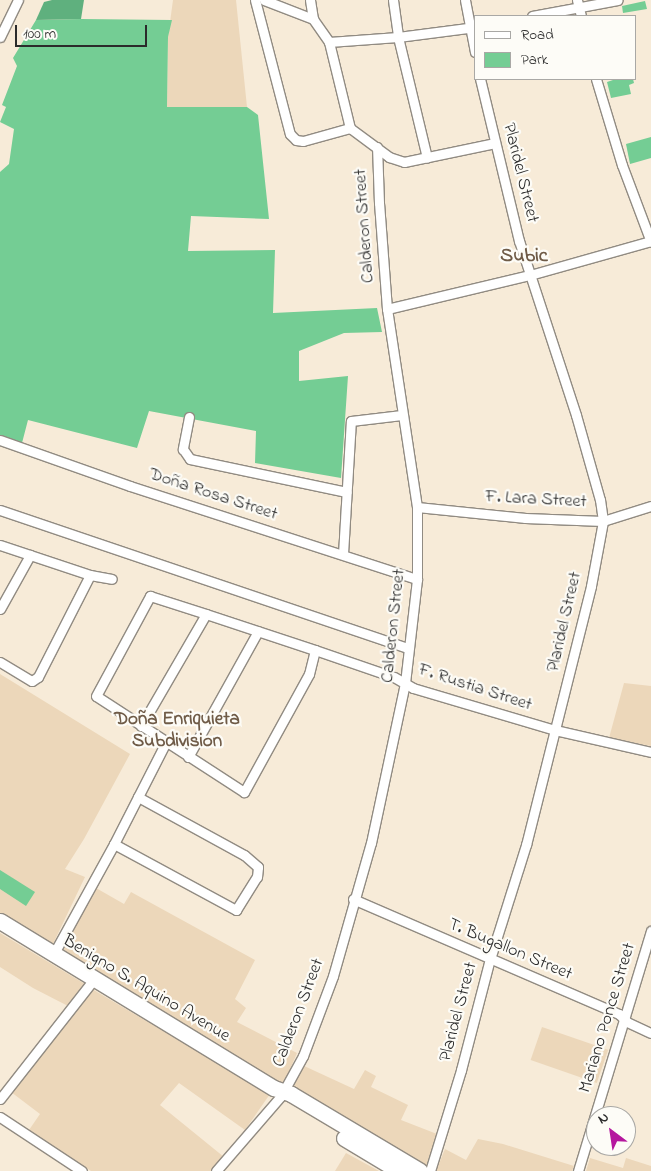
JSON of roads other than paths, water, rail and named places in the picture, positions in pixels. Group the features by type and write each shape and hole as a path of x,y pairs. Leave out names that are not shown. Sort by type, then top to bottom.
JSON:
{"main road":[{"name":"Benigno S. Aquino Avenue","path":"0,921 280,1092 420,1171"},
{"name":"Benigno S. Aquino Avenue","path":"280,1092 286,1102 399,1171"}],"street":[{"path":"0,37 18,0"},
{"path":"254,0 290,134 296,140 303,141 350,128"},
{"path":"264,0 313,19"},
{"path":"310,0 313,19 329,42 350,128 396,160 404,162 495,143"},
{"path":"393,0 398,37 426,158"},
{"path":"329,42 398,37 472,28 465,0"},
{"path":"538,15 618,0"},
{"name":"Plaridel Street","path":"430,1171 461,1070 490,959 526,845 591,586 603,520 576,415 530,275 480,80"},
{"path":"387,309 530,275 651,242 622,165 596,80"},
{"name":"Calderon Street","path":"216,1171 280,1092 303,1056 333,976 381,801 405,683 417,579 417,507 387,309 377,147"},
{"path":"343,554 351,421 402,415"},
{"path":"189,417 184,449 190,459 347,492"},
{"name":"Doña Rosa Street","path":"0,440 130,486 417,579"},
{"name":"F. Lara Street","path":"417,507 524,518 603,520 651,506"},
{"path":"0,510 408,648"},
{"path":"0,545 90,576 112,579"},
{"path":"0,609 30,555"},
{"path":"0,662 32,681 38,677 90,576"},
{"name":"F. Rustia Street","path":"141,726 96,696 150,596 394,676 414,688 555,730 651,752"},
{"path":"206,614 141,726 188,758 244,792 309,674 315,650"},
{"path":"188,758 258,632"},
{"path":"53,955 114,844 166,742"},
{"path":"114,844 236,910 257,877 258,868 244,855 138,797"},
{"name":"T. Bugallon Street","path":"354,899 620,1014 627,1022 651,1033"},
{"name":"Mariano Ponce Street","path":"578,1171 651,931"},
{"path":"0,1099 94,979"},
{"path":"0,1117 82,1171"}],"district":[{"name":"Subic","path":"524,256"},
{"name":"Doña Enriquieta Subdivision","path":"177,731"}]}
